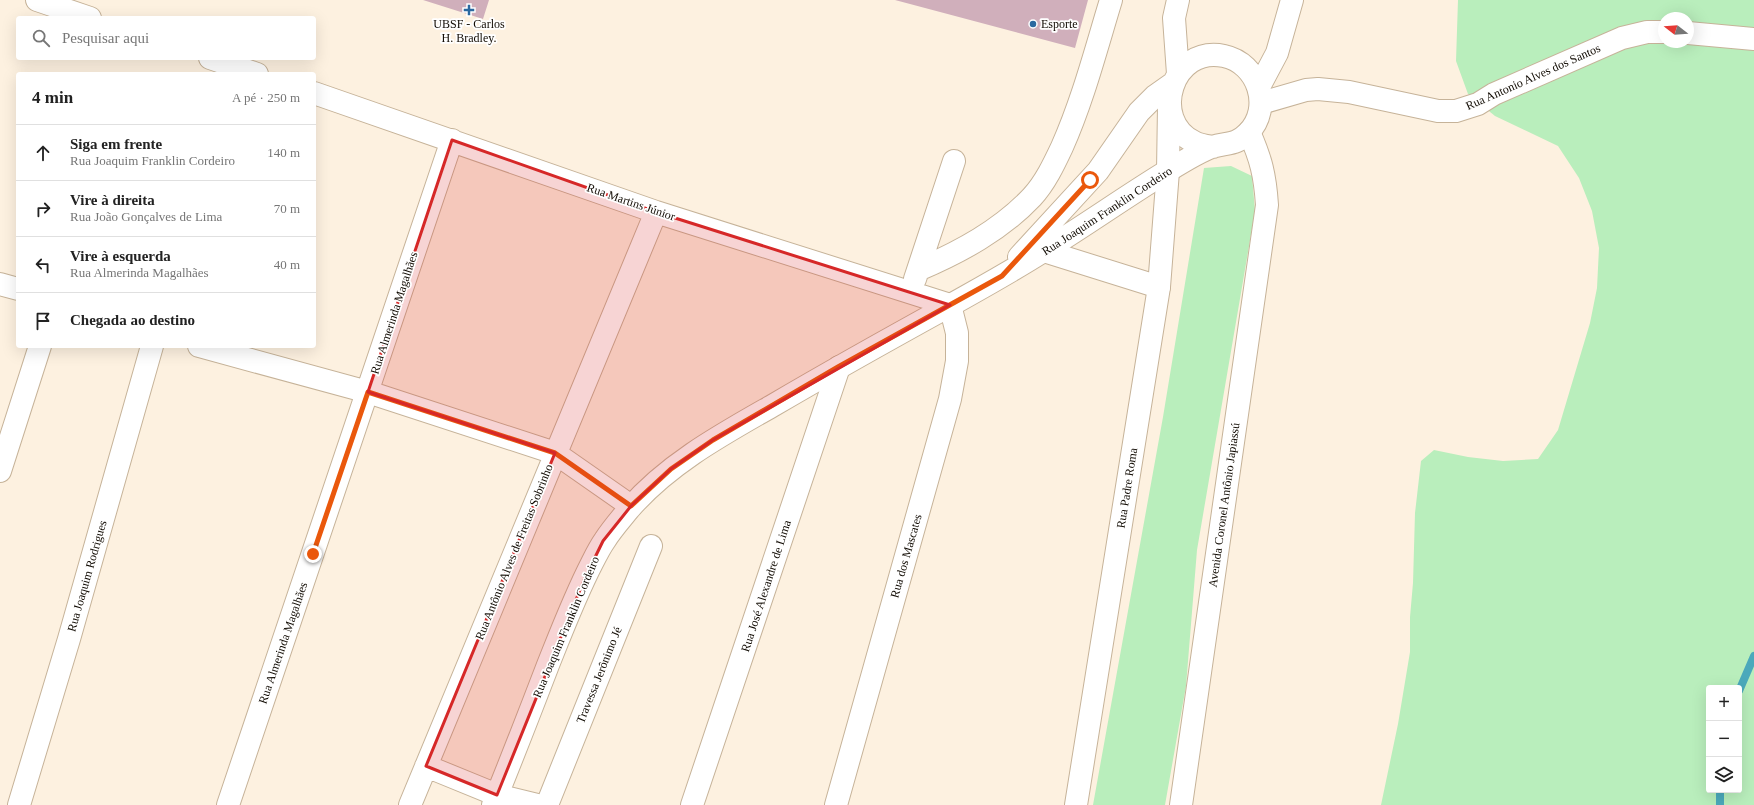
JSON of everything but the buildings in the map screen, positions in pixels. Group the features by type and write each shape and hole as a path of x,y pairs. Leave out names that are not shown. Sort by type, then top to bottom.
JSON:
{"street":[{"path":"37,0 84,16"},
{"path":"918,270 949,257 978,241 1006,220 1033,196 1052,168 1075,118 1111,0"},
{"path":"1178,0 1174,18 1175,79 1169,106 1176,127 1192,142 1213,147 1233,144 1249,132 1257,118 1260,95 1277,53 1292,0"},
{"name":"Rua Antonio Alves dos Santos","path":"1260,95 1318,89 1349,92 1438,111 1456,111 1478,104 1494,94 1622,38 1647,32 1658,32"},
{"path":"1694,34 1754,39"},
{"path":"1175,79 1190,62 1206,56 1222,56 1238,61 1251,72 1260,95"},
{"path":"214,60 235,70 246,72"},
{"name":"Rua Joaquim Franklin Cordeiro","path":"1002,276 1098,171 1139,112 1154,96 1175,79"},
{"name":"Rua Martins Júnior","path":"316,94 656,212 950,305"},
{"name":"Rua Padre Roma","path":"1076,805 1159,287 1168,171 1169,106"},
{"name":"Avenida Coronel Antônio Japiassú","path":"1181,805 1267,205 1264,174 1260,156 1249,132"},
{"name":"Rua Almerinda Magalhães","path":"228,805 452,140"},
{"name":"Rua Joaquim Franklin Cordeiro","path":"495,800 562,629 603,541 631,506 671,469 713,440 838,367 1002,276 1044,251 1168,171 1213,147"},
{"path":"909,292 918,270 954,161"},
{"name":"Rua Antônio Alves de Freitas Sobrinho","path":"410,805 656,212"},
{"path":"1044,251 1159,287"},
{"path":"0,284 16,289"},
{"name":"Rua dos Mascates","path":"836,805 950,399 957,361 957,334 950,305"},
{"path":"0,471 39,348"},
{"name":"Rua Joaquim Rodrigues","path":"19,805 71,632 151,348"},
{"path":"206,348 368,392 555,453 631,506"},
{"name":"Rua José Alexandre de Lima","path":"692,805 838,367"},
{"name":"Travessa Jerônimo Jé","path":"547,805 651,546"},
{"path":"426,766 495,800 537,805"}],"highlighted area":[{"path":"452,140 656,212 950,305 713,440 671,469 631,506 603,541 584,580 497,795 426,766 555,453 368,392"}],"green space":[{"path":"1458,0 1754,0 1754,805 1381,805 1398,724 1410,652 1410,617 1413,583 1415,513 1421,461 1434,450 1468,457 1503,461 1538,459 1558,430 1590,323 1597,288 1599,248 1592,211 1579,178 1558,146 1495,116 1468,94 1456,61"},
{"path":"1231,166 1252,176 1255,211 1197,550 1186,686 1165,805 1093,805 1163,417 1204,168"}],"waterway":[{"path":"1742,685 1754,656"},
{"path":"1720,793 1720,805"}],"place":[{"name":"UBSF - Carlos H. Bradley.","path":"469,10"},
{"name":"Esporte","path":"1033,24"}],"route":[{"path":"313,554 368,392 555,453 631,506 671,469 713,440 838,367 1002,276 1066,208 1090,180"}]}
